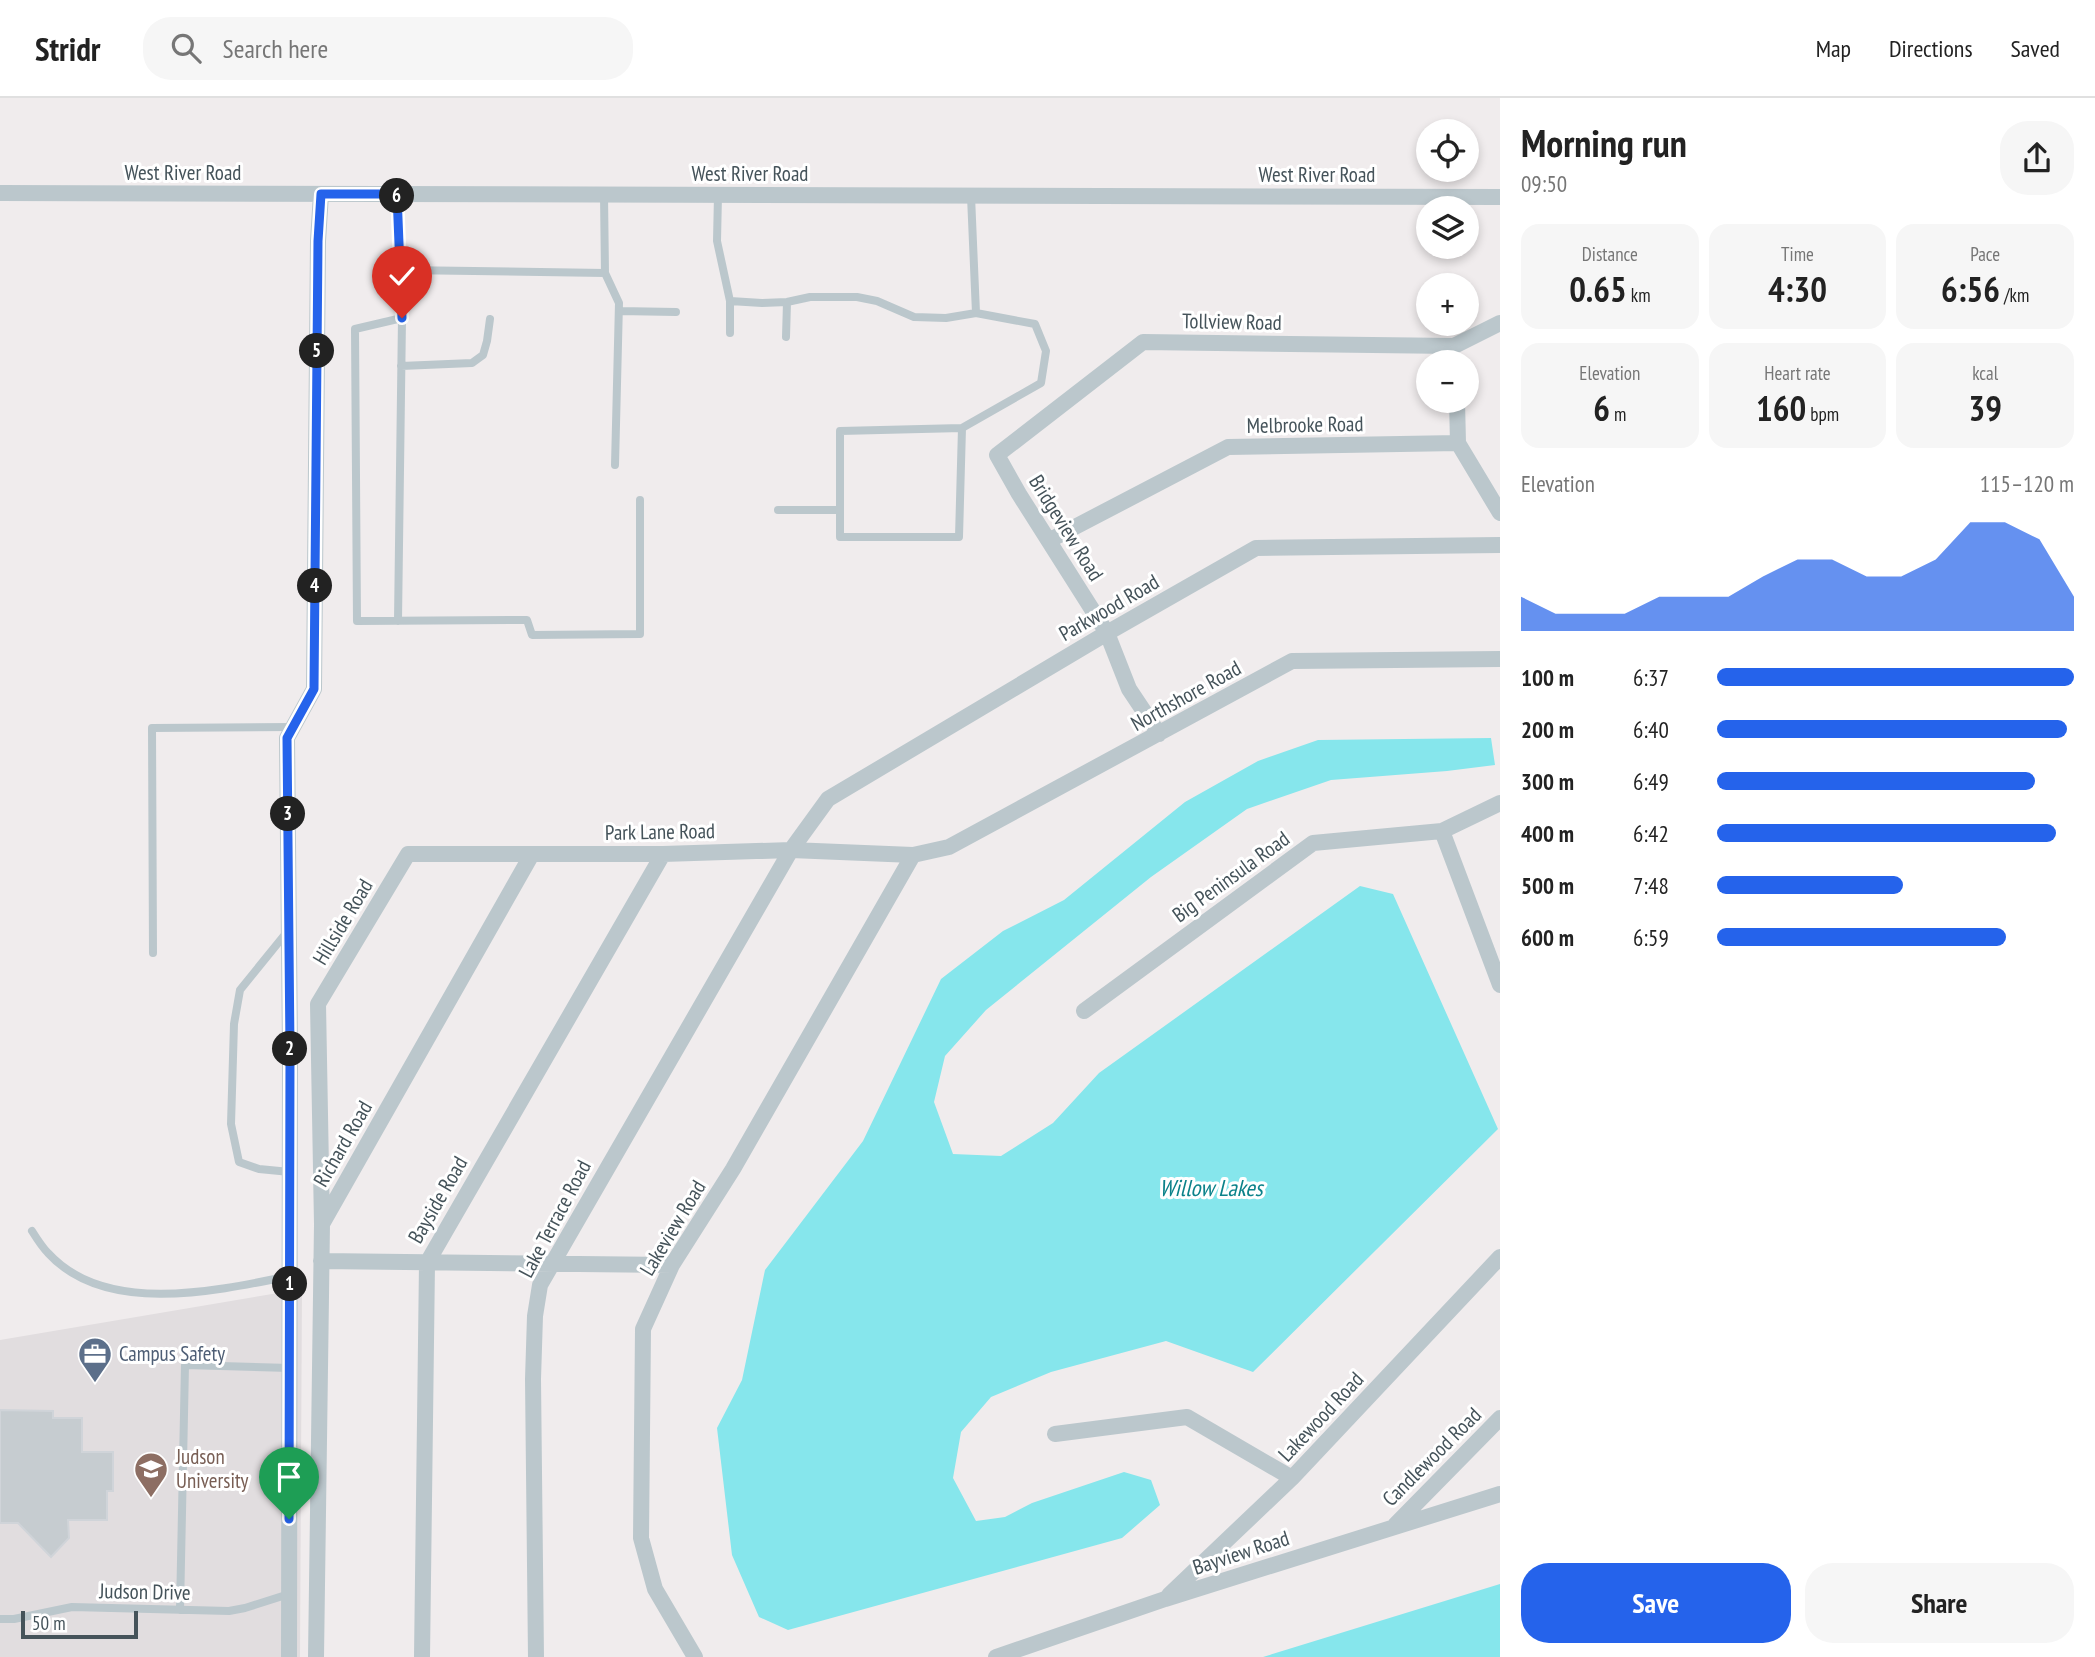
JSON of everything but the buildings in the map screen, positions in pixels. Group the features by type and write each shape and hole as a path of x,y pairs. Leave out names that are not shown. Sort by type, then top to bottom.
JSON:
{"street":[{"name":"West River Road","path":"0,193 1500,197"},
{"path":"289,1657 287,738 314,689 318,241 321,194"},
{"name":"Tollview Road","path":"1461,350 1500,323"},
{"name":"Tollview Road","path":"998,455 1143,342 1416,352"},
{"path":"1457,413 1458,443 1500,513"},
{"name":"Melbrooke Road","path":"1050,540 1228,447 1458,443"},
{"name":"Bridgeview Road","path":"998,455 1019,494 1107,633 1129,689 1159,734"},
{"name":"Parkwood Road","path":"791,850 828,799 1256,548 1500,545"},
{"name":"Northshore Road","path":"912,855 949,847 1292,661 1500,659"},
{"name":"Big Peninsula Road","path":"1084,1011 1313,843 1442,831 1500,803"},
{"path":"1442,831 1500,985"},
{"name":"Park Lane Road","path":"408,854 663,854 791,850 912,855"},
{"name":"Lake Terrace Road","path":"536,1657 533,1393 535,1316 540,1285 791,850"},
{"name":"Hillside Road","path":"322,1224 318,1004 408,854"},
{"name":"Richard Road","path":"316,1657 322,1224 532,854"},
{"name":"Bayside Road","path":"422,1657 427,1262 663,854"},
{"name":"Lakeview Road","path":"695,1657 655,1590 641,1538 643,1329 672,1265 733,1169 912,855"},
{"name":"Lakewood Road","path":"1165,1599 1292,1478 1500,1257"},
{"path":"321,1261 672,1265"},
{"path":"1055,1434 1187,1417 1292,1478"},
{"name":"Candlewood Road","path":"1393,1526 1500,1418"},
{"name":"Bayview Road","path":"996,1657 1165,1599 1500,1494"}],"lane":[{"path":"397,194 402,318 398,621"},
{"path":"604,195 605,272 619,303 615,465"},
{"path":"718,195 717,241 730,302 730,333"},
{"path":"971,195 975,313"},
{"path":"401,270 605,272"},
{"path":"730,302 787,302 810,296 857,297 914,317 946,318 975,313 1035,324 1046,351 1041,383 962,428 840,431 840,537 959,537 962,428"},
{"path":"786,337 787,302"},
{"path":"619,311 676,312"},
{"path":"402,318 355,329 357,621 527,620 532,635 640,634 640,500"},
{"path":"401,366 472,363 483,355 490,319"},
{"path":"778,510 839,510"},
{"path":"153,953 152,728 293,727"},
{"path":"289,929 240,990 234,1024 231,1124 239,1162 259,1169 290,1172"},
{"path":"32,1231 48,1254 65,1267 93,1283 133,1293 168,1294 253,1283 290,1275"},
{"path":"180,1610 185,1365 290,1368"},
{"name":"Judson Drive","path":"0,1619 14,1619 72,1608 229,1611 289,1594"}],"shaded area":[{"name":"Judson University","path":"302,1289 300,1657 0,1657 0,1340"}],"water":[{"name":"Willow Lakes","path":"1491,738 1495,765 1331,780 1247,809 1151,877 986,1010 945,1056 934,1102 953,1154 1001,1156 1053,1123 1099,1073 1360,886 1393,894 1498,1129 1253,1372 1166,1341 1051,1372 991,1397 961,1432 953,1478 976,1521 1005,1517 1032,1503 1124,1472 1151,1480 1160,1505 1122,1538 788,1630 759,1617 732,1555 717,1428 742,1380 765,1270 863,1141 941,979 1003,931 1064,900 1185,802 1258,761 1318,740"},
{"path":"1500,1584 1500,1657 1263,1657"}],"place":[{"name":"Campus Safety","path":"95,1384"},
{"name":"Judson University","path":"151,1499"}],"route":[{"path":"289,1519 290,1050 287,738 314,689 318,241 321,194 397,194 402,318"}]}
